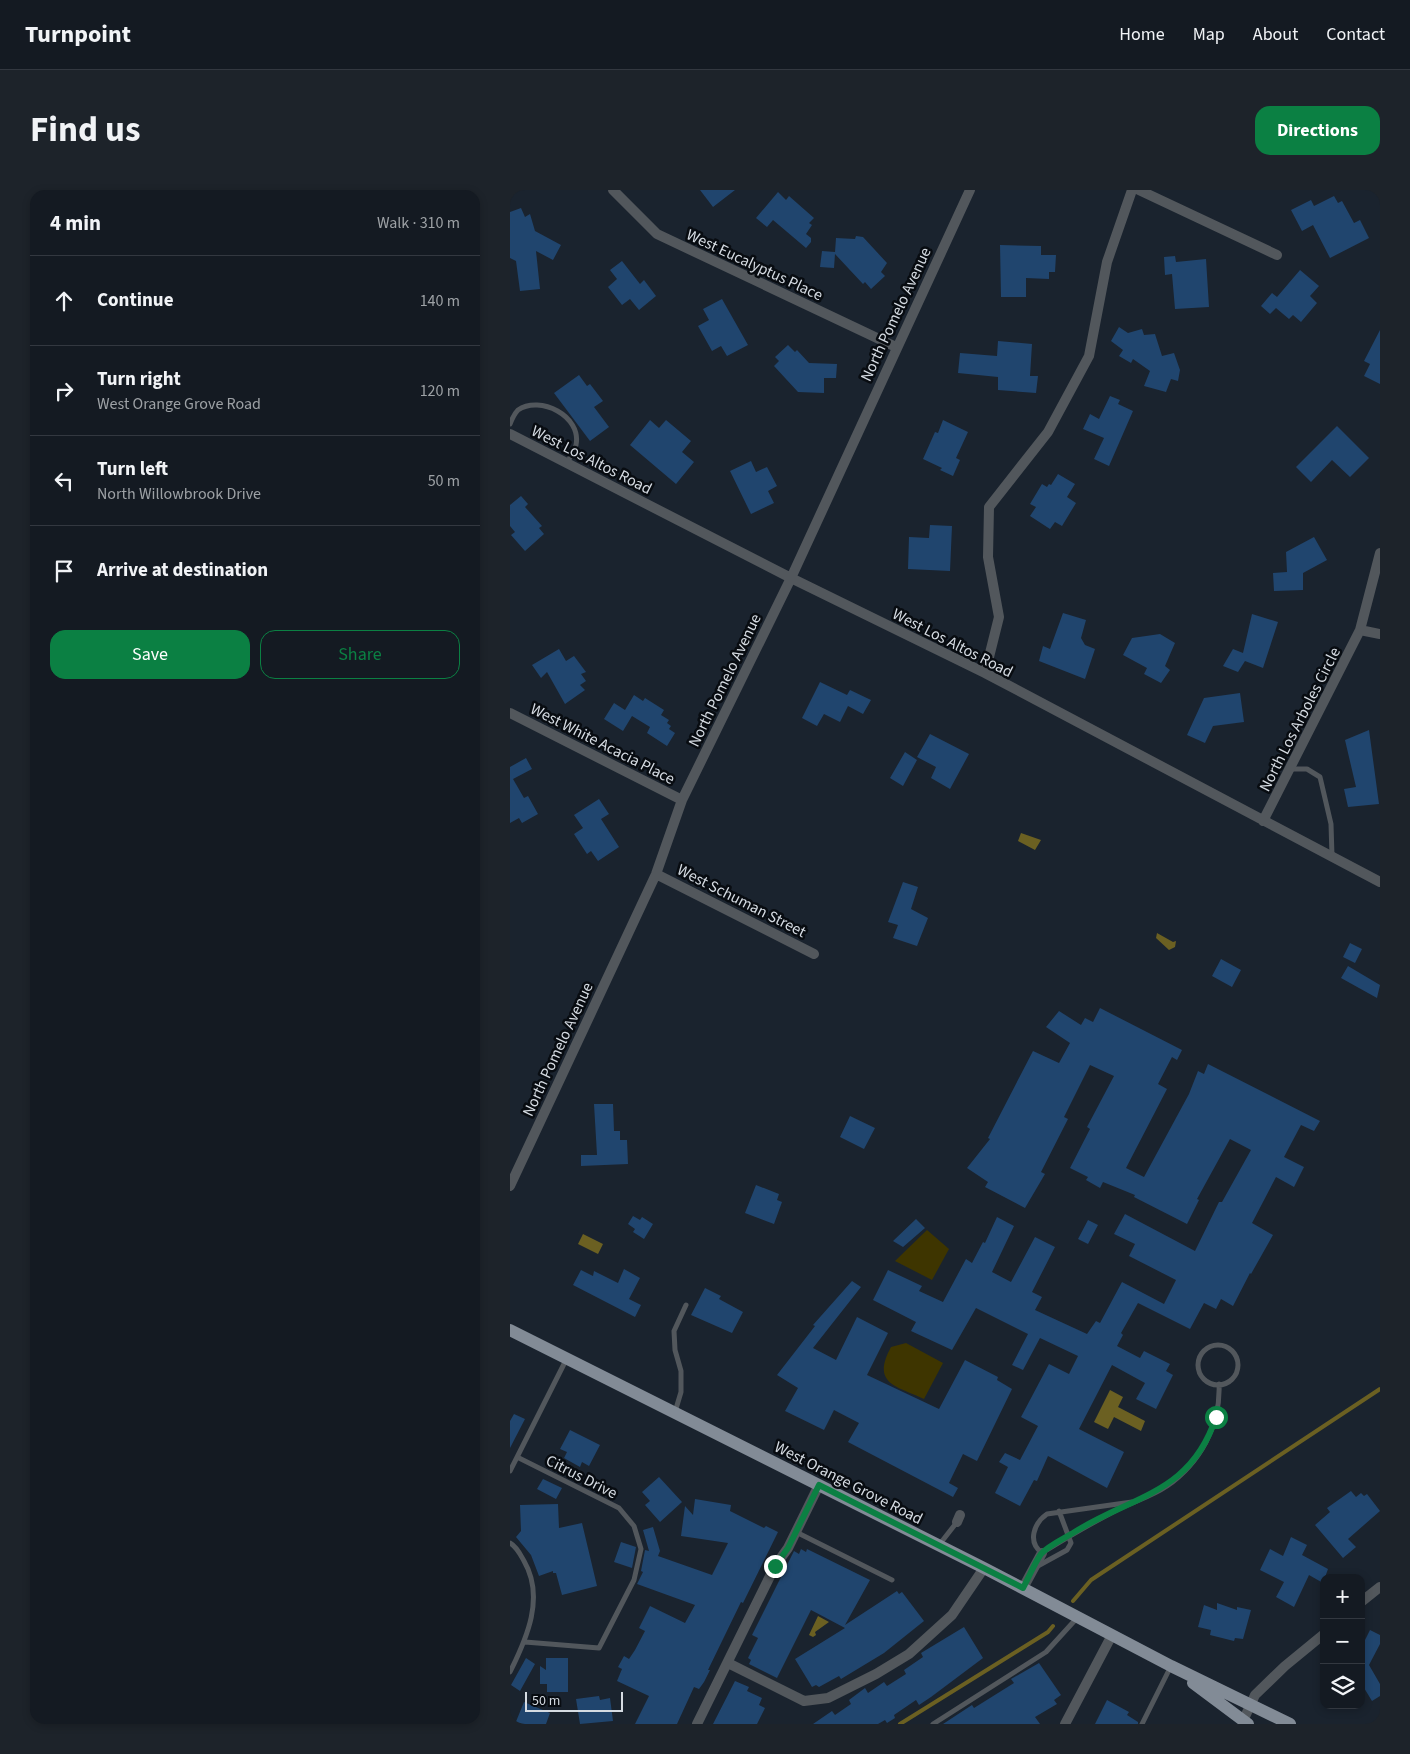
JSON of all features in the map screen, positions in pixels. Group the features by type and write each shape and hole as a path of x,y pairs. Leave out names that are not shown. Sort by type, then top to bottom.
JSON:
{"main road":[{"name":"West Orange Grove Road","path":"510,1330 939,1545 1171,1666 1290,1724"},
{"name":"West Orange Grove Road","path":"1171,1666 1246,1722"}],"street":[{"name":"West Eucalyptus Place","path":"613,190 657,234 896,347"},
{"name":"North Pomelo Avenue","path":"510,1186 656,874 682,800 790,578 970,190"},
{"path":"985,673 999,617 988,557 988,507 1048,432 1089,356 1107,262 1132,190"},
{"path":"1139,190 1277,255"},
{"name":"West Los Altos Road","path":"510,434 790,578 985,673 1380,882"},
{"name":"North Los Arboles Circle","path":"1263,821 1360,630 1380,553"},
{"path":"1360,630 1380,634"},
{"name":"West White Acacia Place","path":"510,712 682,800"},
{"name":"West Schuman Street","path":"656,874 814,954"},
{"path":"697,1724 775,1566 788,1548 819,1485"},
{"path":"1023,1588 1042,1553"},
{"path":"728,1663 804,1701 828,1698 876,1674 910,1654 952,1615 984,1568"},
{"path":"1365,1599 1380,1587"},
{"path":"1065,1724 1112,1635"},
{"path":"1246,1722 1250,1705 1256,1695 1279,1672 1320,1637"}],"lane":[{"path":"510,424 517,411 531,404 558,410 572,422 576,444 567,464"},
{"path":"1290,769 1307,768 1320,777 1331,824 1332,857"},
{"path":"675,1412 681,1392 681,1371 675,1350 674,1331 686,1305"},
{"path":"1215,1345 1228,1348 1233,1352 1238,1363 1235,1375 1230,1380 1219,1384 1212,1384 1202,1376 1198,1363 1203,1351 1215,1345"},
{"path":"510,1471 567,1358"},
{"path":"1132,1502 1047,1514 1036,1527 1033,1539 1034,1545 1042,1553 1068,1536 1166,1486 1192,1462 1211,1432 1220,1398 1219,1384"},
{"name":"Citrus Drive","path":"517,1457 619,1508 634,1526 641,1549 634,1580 598,1648 525,1642"},
{"path":"1034,1568 1067,1550 1071,1543 1059,1511"},
{"path":"939,1545 958,1518"},
{"path":"796,1532 892,1580"},
{"path":"510,1543 515,1546 530,1572 534,1604 525,1642 510,1672"},
{"path":"933,1724 1046,1652 1078,1617"},
{"path":"1142,1724 1171,1666"}],"shaded area":[{"path":"1021,833 1041,840 1035,850 1018,841"},
{"path":"1157,933 1173,942 1176,941 1175,947 1169,950 1156,938"},
{"path":"927,1230 949,1249 932,1280 895,1261"},
{"path":"583,1234 603,1244 598,1254 578,1244"},
{"path":"906,1343 943,1363 924,1399 896,1387 885,1376 886,1359 891,1347"},
{"path":"1110,1390 1123,1397 1118,1407 1145,1421 1141,1431 1114,1417 1108,1429 1094,1422"},
{"path":"818,1616 829,1622 815,1632 816,1635 813,1637 809,1635"}],"building":[{"path":"700,190 735,190 713,207"},
{"path":"778,192 786,200 789,196 814,218 809,223 812,225 806,234 811,238 811,242 806,248 773,220 767,227 756,218"},
{"path":"1334,196 1338,203 1342,201 1354,223 1360,220 1369,238 1330,258 1313,225 1302,231 1291,210 1311,200 1314,206"},
{"path":"521,208 525,217 530,214 535,231 561,245 553,260 536,251 540,289 520,291 516,261 510,258 510,212"},
{"path":"856,236 863,237 887,263 881,272 885,276 871,289 865,282 863,284 835,254 834,268 820,267 822,251 835,252 836,238 855,239"},
{"path":"1000,245 1041,246 1041,255 1056,255 1055,272 1049,272 1049,279 1026,278 1026,297 1001,297"},
{"path":"1175,256 1176,262 1206,259 1209,307 1175,309 1172,274 1165,275 1164,257"},
{"path":"622,261 640,284 644,280 656,296 639,310 630,299 622,305 608,287 617,279 610,270"},
{"path":"1300,270 1319,286 1310,296 1317,303 1301,322 1293,315 1289,319 1276,308 1270,314 1261,306 1272,293 1277,297"},
{"path":"722,299 748,345 727,356 721,346 712,351 698,326 709,320 703,309"},
{"path":"1119,327 1128,333 1142,329 1144,335 1155,334 1162,356 1174,353 1180,370 1178,381 1171,379 1166,392 1144,386 1150,371 1133,359 1131,363 1119,356 1123,350 1111,341"},
{"path":"1380,330 1380,384 1364,376 1370,364 1364,361"},
{"path":"998,341 1032,344 1030,376 1038,376 1036,393 998,390 998,377 958,373 960,353 997,356"},
{"path":"788,345 795,352 797,350 809,363 837,364 836,378 824,378 824,393 798,392 774,366 779,361 775,357"},
{"path":"579,375 587,386 590,384 603,401 594,407 609,427 590,441 554,393"},
{"path":"1110,396 1120,400 1118,404 1133,411 1109,466 1094,459 1104,438 1083,429 1090,414 1099,419"},
{"path":"650,420 659,428 666,420 691,441 682,452 694,462 676,484 630,445"},
{"path":"943,420 968,432 956,458 960,460 953,476 940,470 942,468 923,459 935,432 938,433"},
{"path":"1337,426 1369,458 1350,477 1332,460 1311,482 1296,467"},
{"path":"751,461 756,472 767,467 777,486 768,491 774,503 751,514 730,471"},
{"path":"1058,474 1075,484 1067,497 1076,503 1062,526 1055,522 1050,529 1030,516 1036,507 1030,504 1042,484 1047,487 1049,484 1051,485"},
{"path":"521,496 528,504 525,507 542,526 539,528 544,534 525,551 511,535 515,532 510,526 510,505"},
{"path":"930,525 952,526 950,571 908,569 909,537 929,538"},
{"path":"1314,537 1327,560 1303,573 1303,590 1274,591 1273,573 1287,572 1286,552"},
{"path":"1063,613 1086,620 1081,638 1085,645 1095,649 1085,679 1039,661 1043,646 1050,649"},
{"path":"1252,614 1278,622 1263,668 1245,661 1238,672 1223,666 1233,649 1243,653"},
{"path":"1160,634 1175,643 1165,666 1170,670 1161,683 1144,674 1147,668 1123,655 1132,638"},
{"path":"559,649 566,661 574,656 586,672 581,674 586,681 580,685 585,690 565,704 547,672 541,678 532,665"},
{"path":"820,682 847,695 850,690 871,700 863,714 848,706 840,722 824,714 817,726 802,718"},
{"path":"1240,693 1244,722 1213,726 1205,743 1187,735 1204,698"},
{"path":"634,695 643,701 645,698 664,710 661,715 669,720 667,723 671,726 669,729 675,733 667,746 647,733 650,727 632,716 623,731 604,719 614,703 625,710"},
{"path":"1369,730 1379,804 1348,807 1344,789 1356,787 1345,740"},
{"path":"930,734 969,754 950,789 931,778 936,767 917,757"},
{"path":"905,752 917,760 903,786 890,778"},
{"path":"526,758 532,769 513,779 524,798 528,796 538,814 522,823 519,818 510,823 510,767"},
{"path":"599,799 609,814 601,819 619,847 598,861 591,851 587,854 574,834 583,828 574,815"},
{"path":"903,882 918,887 911,909 928,918 917,946 893,938 898,925 888,922"},
{"path":"1350,943 1362,949 1355,963 1343,957"},
{"path":"1221,959 1241,970 1232,987 1212,976"},
{"path":"1348,966 1380,985 1377,998 1341,978"},
{"path":"1100,1008 1182,1050 1177,1060 1172,1057 1158,1084 1167,1089 1126,1168 1144,1177 1189,1094 1198,1071 1204,1074 1208,1064 1320,1121 1314,1131 1301,1125 1284,1157 1304,1167 1294,1187 1276,1177 1252,1223 1273,1235 1233,1306 1221,1299 1216,1309 1204,1303 1190,1329 1138,1303 1121,1333 1123,1335 1117,1346 1140,1358 1144,1351 1170,1364 1166,1371 1173,1375 1156,1409 1136,1399 1145,1383 1112,1365 1079,1429 1124,1452 1107,1488 1048,1456 1037,1481 1034,1480 1020,1506 995,1493 1008,1467 999,1462 1005,1453 1020,1460 1038,1426 1021,1417 1049,1364 1069,1374 1078,1356 1040,1338 1023,1370 1012,1365 1028,1334 976,1308 952,1350 911,1331 916,1322 873,1300 888,1270 922,1286 919,1291 943,1302 966,1259 972,1263 983,1242 985,1243 997,1217 1014,1226 992,1272 1011,1282 1035,1237 1055,1247 1032,1292 1042,1297 1035,1310 1087,1334 1096,1321 1100,1323 1122,1282 1164,1304 1176,1280 1129,1256 1135,1244 1114,1234 1125,1214 1195,1251 1219,1202 1222,1202 1251,1150 1230,1139 1197,1199 1199,1200 1187,1224 1134,1197 1135,1195 1103,1182 1100,1188 1086,1180 1088,1177 1070,1168 1090,1129 1087,1127 1114,1076 1090,1065 1064,1117 1068,1119 1041,1172 1045,1174 1025,1208 985,1187 988,1182 967,1168 990,1139 988,1138 1033,1051 1059,1063 1070,1043 1046,1027 1059,1011 1081,1025 1085,1018 1093,1022"},
{"path":"594,1104 613,1104 614,1131 620,1131 620,1140 627,1140 628,1164 581,1166 581,1155 597,1155"},
{"path":"850,1116 875,1128 864,1149 840,1137"},
{"path":"756,1185 779,1194 777,1200 782,1202 774,1224 745,1213"},
{"path":"633,1216 640,1220 642,1217 653,1224 644,1239 633,1232 635,1229 628,1224"},
{"path":"916,1219 925,1228 903,1247 893,1241"},
{"path":"1088,1220 1098,1225 1088,1244 1078,1239"},
{"path":"624,1269 640,1278 629,1299 641,1305 635,1317 573,1285 581,1270 593,1276 594,1271 618,1283"},
{"path":"852,1281 861,1287 813,1348 836,1360 857,1317 888,1333 867,1375 939,1409 965,1360 998,1377 997,1380 1012,1389 977,1461 963,1454 949,1483 958,1488 953,1497 848,1442 859,1423 834,1410 824,1430 785,1411 798,1388 777,1375 815,1326 813,1325"},
{"path":"705,1288 721,1296 719,1299 743,1312 732,1333 691,1315"},
{"path":"514,1414 525,1419 510,1448 510,1421"},
{"path":"570,1430 600,1445 589,1466 582,1462 580,1467 564,1458 567,1452 560,1449"},
{"path":"659,1477 682,1502 660,1522 645,1505 650,1501 642,1492"},
{"path":"543,1479 562,1488 556,1499 537,1489"},
{"path":"1351,1491 1356,1497 1361,1493 1364,1496 1367,1494 1380,1511 1348,1539 1356,1547 1343,1558 1315,1525 1330,1512 1327,1508"},
{"path":"695,1499 731,1505 730,1511 764,1528 766,1526 778,1532 743,1603 741,1602 704,1682 699,1689 694,1687 677,1724 635,1724 649,1696 617,1681 622,1669 618,1667 624,1656 629,1659 645,1631 639,1628 650,1606 685,1623 695,1605 637,1584 643,1572 641,1571 645,1550 649,1551 643,1530 653,1527 660,1551 658,1556 712,1575 728,1543 681,1536 685,1506 693,1515"},
{"path":"558,1504 559,1528 582,1523 597,1586 562,1595 556,1573 553,1573 553,1571 539,1576 531,1555 516,1537 521,1531 520,1505"},
{"path":"1291,1537 1307,1545 1302,1555 1328,1569 1326,1574 1320,1574 1320,1581 1309,1575 1294,1607 1276,1597 1284,1582 1260,1570 1270,1549 1283,1556"},
{"path":"621,1542 636,1547 632,1568 614,1562"},
{"path":"801,1549 806,1552 807,1549 870,1580 845,1625 897,1591 899,1594 902,1592 924,1621 884,1653 841,1679 839,1676 819,1687 816,1685 812,1687 795,1659 845,1628 811,1610 777,1678 749,1664 751,1660 748,1658 758,1638 752,1635 794,1551 799,1554"},
{"path":"1217,1603 1237,1610 1237,1607 1251,1610 1243,1639 1235,1638 1234,1641 1210,1635 1211,1630 1198,1627 1204,1605 1217,1610"},
{"path":"964,1627 983,1658 919,1705 916,1700 894,1715 895,1718 887,1723 885,1720 878,1724 813,1724 832,1711 835,1715 851,1704 849,1700 865,1688 868,1693 884,1682 887,1686 906,1674 904,1670 923,1657 921,1653"},
{"path":"1370,1630 1380,1635 1380,1644 1369,1665 1380,1684 1380,1696 1372,1701 1365,1690 1365,1640"},
{"path":"526,1658 535,1664 520,1691 511,1685"},
{"path":"546,1658 568,1658 568,1692 547,1692 547,1684 540,1684 540,1666 546,1670"},
{"path":"1039,1663 1061,1695 1054,1700 1057,1704 1035,1717 1040,1724 943,1724 972,1705 974,1708 1014,1683 1011,1679"},
{"path":"735,1681 749,1687 747,1691 762,1698 759,1705 765,1708 757,1724 713,1724"},
{"path":"599,1696 600,1700 610,1698 613,1721 580,1724 576,1699"},
{"path":"1107,1700 1129,1712 1127,1715 1138,1722 1138,1724 1095,1724"},
{"path":"524,1702 550,1713 546,1724 515,1724"}],"waterway":[{"path":"1073,1601 1091,1580 1380,1389"},
{"path":"900,1724 1048,1632 1053,1626"}],"route":[{"path":"775,1566 788,1548 819,1485 1023,1588 1042,1553 1078,1530 1166,1486 1182,1474 1204,1446 1216,1417"}]}
